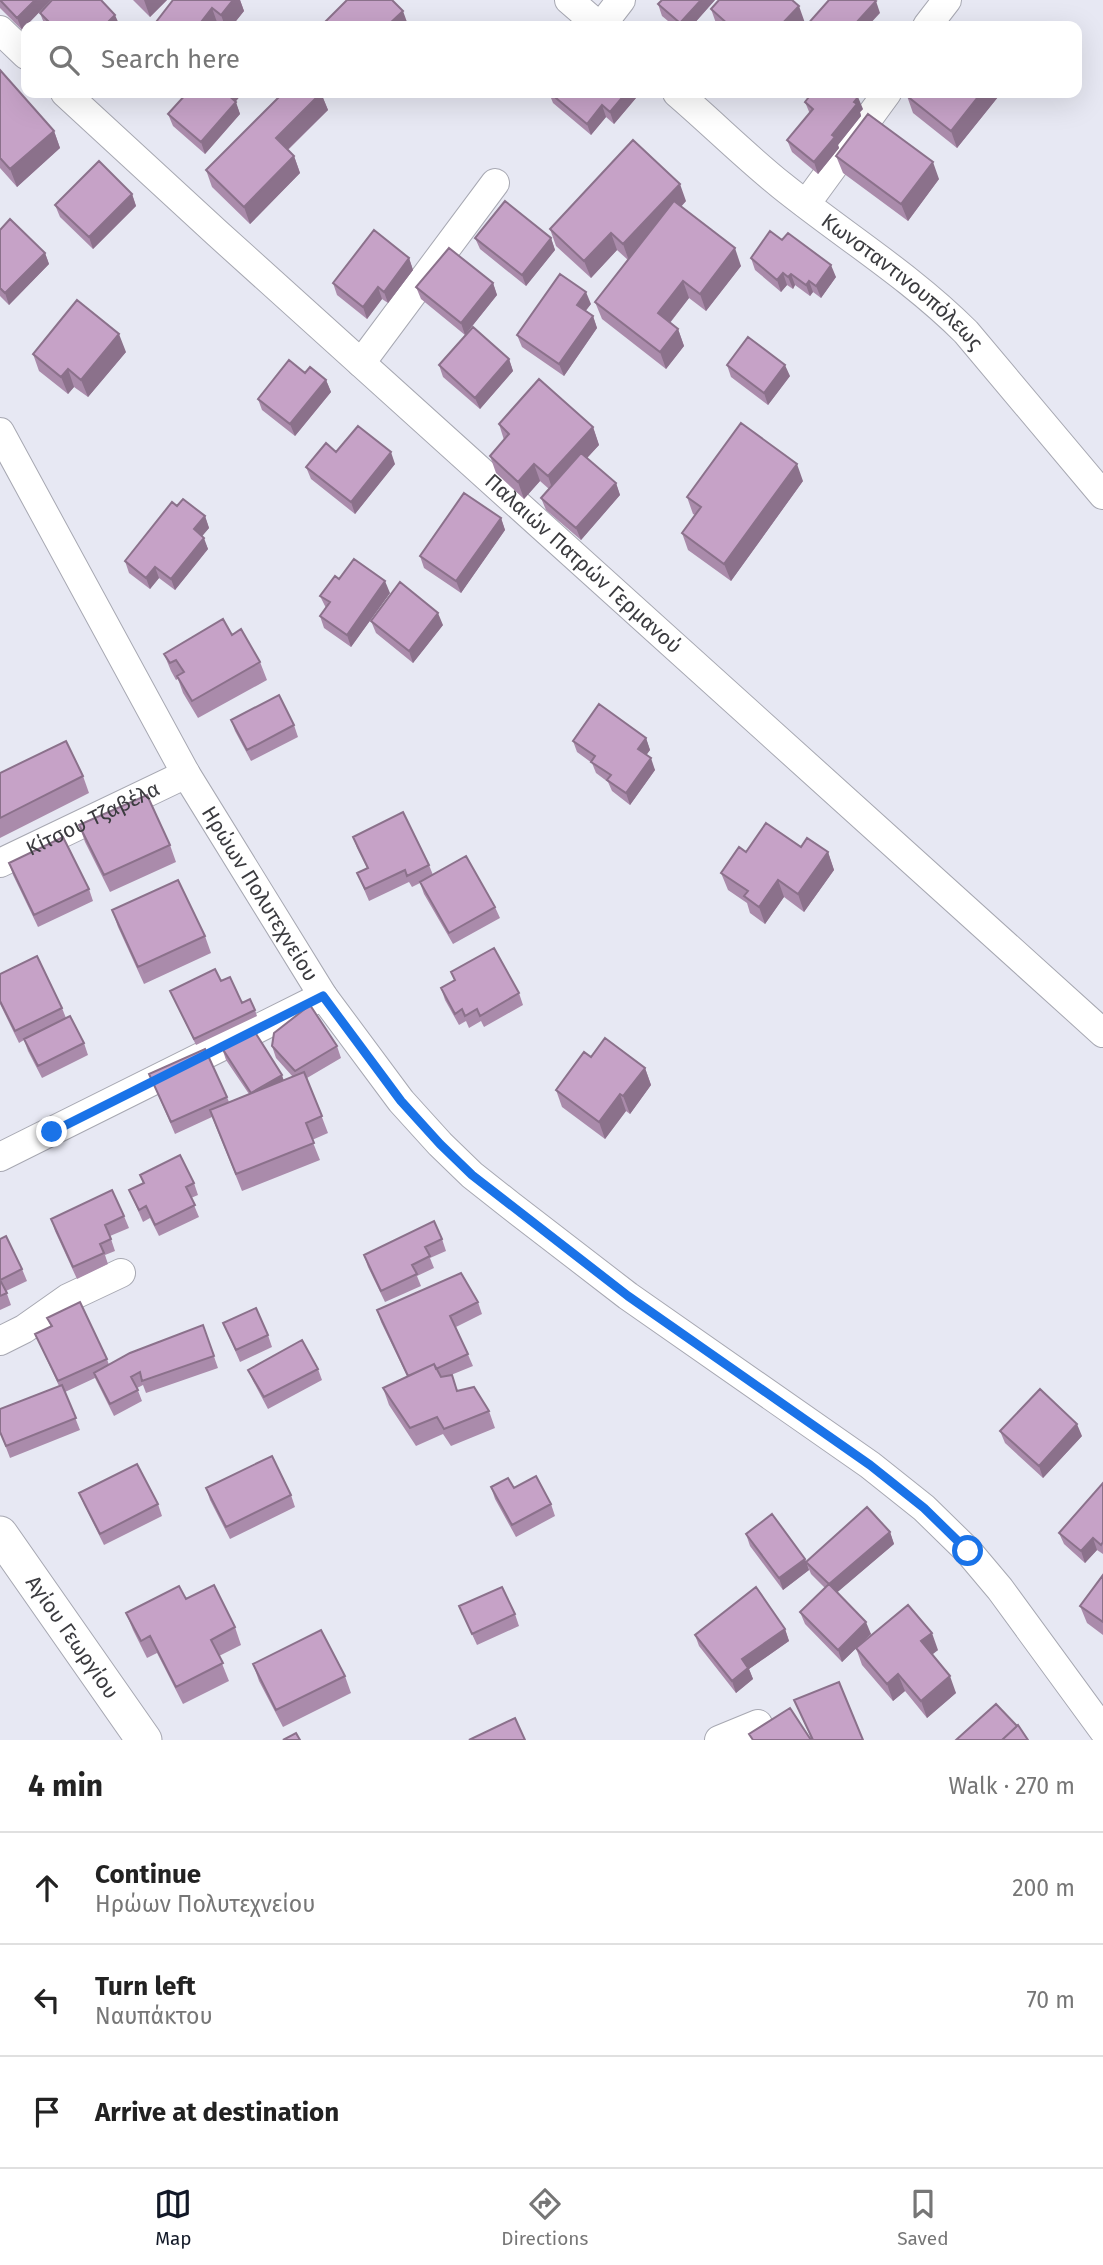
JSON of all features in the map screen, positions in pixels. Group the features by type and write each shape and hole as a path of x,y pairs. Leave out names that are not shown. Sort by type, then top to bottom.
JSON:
{"street":[{"path":"569,0 594,21"},
{"path":"604,21 621,0"},
{"path":"931,21 947,0"},
{"path":"0,30 21,50"},
{"name":"Παλαιών Πατρών Γερμανού","path":"70,98 1103,1033"},
{"name":"Κωνσταντινουπόλεως","path":"683,98 782,186 942,309 1103,495"},
{"path":"806,204 883,98"},
{"path":"361,363 495,183"},
{"name":"Ηρώων Πολυτεχνείου","path":"0,432 186,774 323,996 401,1101 472,1175 628,1296 870,1465 924,1508 968,1551 1000,1589 1103,1730"},
{"name":"Κίτσου Τζαβέλα","path":"0,863 186,774"},
{"path":"0,1157 323,996"},
{"path":"0,1341 24,1329 68,1298 121,1273"},
{"name":"Αγίου Γεωργίου","path":"0,1534 144,1740"},
{"path":"719,1740 758,1724"}],"building":[{"path":"0,0 35,0 17,18"},
{"path":"52,0 101,0 115,15 109,21 48,21 40,13"},
{"path":"173,0 233,0 221,15 212,8 202,21 157,21"},
{"path":"347,0 392,0 403,11 392,21 326,21"},
{"path":"662,0 701,0 682,21 678,21 658,4"},
{"path":"719,0 792,0 799,6 785,21 724,21 711,9"},
{"path":"829,0 876,1 858,21 810,21"},
{"path":"0,70 21,94 21,98 25,98 54,131 10,169 0,158"},
{"path":"182,98 232,98 236,102 201,142 168,114"},
{"path":"278,98 316,98 276,138 294,156 244,207 206,170"},
{"path":"556,98 622,98 610,112 602,105 587,124"},
{"path":"808,98 857,98 854,102 857,104 832,135 835,137 814,162 787,140 813,109 805,102"},
{"path":"910,98 977,98 951,131"},
{"path":"868,114 933,162 901,204 836,156"},
{"path":"633,140 680,184 623,244 611,233 584,261 550,229"},
{"path":"99,161 132,194 89,237 55,205"},
{"path":"505,201 551,238 522,275 475,238"},
{"path":"674,201 735,248 700,294 683,281 658,313 678,329 660,352 595,302"},
{"path":"10,219 45,253 5,293 0,288 0,230"},
{"path":"374,230 409,258 384,292 378,287 363,307 333,283"},
{"path":"770,231 782,240 788,233 831,265 816,286 809,281 806,285 791,274 788,277 783,273 777,280 751,258"},
{"path":"449,248 493,283 461,323 416,287"},
{"path":"560,274 586,292 577,305 593,316 559,364 517,335"},
{"path":"77,300 119,334 81,380 68,369 61,377 33,354"},
{"path":"473,327 509,359 475,398 439,365"},
{"path":"748,337 785,365 764,393 727,365"},
{"path":"289,360 305,373 310,367 326,380 290,424 258,399"},
{"path":"539,379 593,427 548,476 534,464 518,482 490,456 509,434 499,424"},
{"path":"741,423 797,464 724,564 682,533 701,507 687,497"},
{"path":"358,426 391,452 351,502 306,467 326,443 336,452"},
{"path":"581,453 616,483 576,528 541,498"},
{"path":"464,493 501,518 456,581 420,556"},
{"path":"183,499 205,516 194,529 204,538 171,579 155,567 146,578 125,561 172,502 177,506"},
{"path":"354,559 385,581 347,635 320,616 330,602 320,596 335,576 339,579"},
{"path":"400,582 438,613 409,651 371,621"},
{"path":"223,619 232,635 241,629 260,662 192,701 177,676 184,672 176,660 170,663 164,654"},
{"path":"279,695 294,725 247,750 231,720"},
{"path":"599,704 646,738 638,749 651,758 626,793 607,780 611,775 591,762 595,756 573,741"},
{"path":"66,741 83,776 0,818 0,773"},
{"path":"147,795 170,845 104,875 79,825"},
{"path":"403,812 429,865 407,876 405,870 365,889 357,873 368,868 353,837"},
{"path":"766,823 801,847 807,838 828,852 798,894 778,880 759,907 744,896 748,891 721,873 739,847 746,852"},
{"path":"63,837 89,889 34,915 9,863"},
{"path":"466,856 495,907 449,933 420,882"},
{"path":"178,880 205,936 138,967 112,910"},
{"path":"494,948 519,993 480,1016 477,1009 465,1016 462,1009 455,1014 441,988 455,980 451,972"},
{"path":"37,956 62,1008 15,1031 0,1001 0,974"},
{"path":"215,969 221,981 230,977 242,1003 250,999 255,1010 194,1039 170,991"},
{"path":"310,1005 337,1046 295,1071 272,1046 274,1033"},
{"path":"70,1016 84,1043 38,1066 24,1039"},
{"path":"253,1029 282,1075 251,1093 222,1048"},
{"path":"605,1038 645,1068 623,1096 620,1094 599,1122 556,1090 584,1052 591,1057"},
{"path":"205,1049 227,1097 171,1122 149,1074"},
{"path":"304,1072 322,1116 306,1123 314,1143 236,1174 210,1110"},
{"path":"180,1155 194,1183 186,1187 195,1205 155,1225 146,1206 139,1210 129,1190 144,1183 140,1175"},
{"path":"112,1190 124,1216 105,1225 111,1239 100,1244 104,1253 73,1267 51,1219"},
{"path":"434,1221 442,1239 425,1247 430,1256 412,1265 417,1274 381,1291 364,1255"},
{"path":"6,1236 22,1269 0,1280 0,1239"},
{"path":"461,1273 478,1302 450,1316 468,1354 436,1369 434,1364 408,1376 377,1310"},
{"path":"0,1280 7,1293 0,1296"},
{"path":"80,1302 107,1359 58,1381 35,1334 52,1326 47,1318"},
{"path":"256,1308 268,1335 236,1350 223,1323"},
{"path":"203,1325 214,1356 142,1381 140,1372 131,1377 138,1390 110,1404 94,1373 130,1353"},
{"path":"302,1340 318,1369 264,1397 248,1370"},
{"path":"434,1364 441,1377 452,1375 457,1391 474,1387 489,1411 444,1429 437,1417 410,1428 383,1388"},
{"path":"62,1385 76,1418 6,1446 0,1432 0,1409"},
{"path":"1040,1389 1077,1424 1039,1466 1000,1431"},
{"path":"272,1456 291,1495 226,1527 206,1488"},
{"path":"137,1464 158,1504 100,1534 79,1493"},
{"path":"536,1476 551,1504 512,1525 491,1487 508,1478 514,1488"},
{"path":"1103,1483 1103,1542 1101,1545 1093,1538 1081,1551 1059,1533"},
{"path":"867,1507 890,1532 829,1584 806,1562"},
{"path":"772,1514 805,1559 779,1578 746,1534"},
{"path":"1103,1575 1103,1622 1080,1606"},
{"path":"829,1584 866,1622 838,1650 800,1612"},
{"path":"214,1585 235,1627 211,1640 223,1663 176,1687 150,1636 141,1641 126,1613 179,1586 186,1599"},
{"path":"502,1587 515,1614 472,1634 459,1606"},
{"path":"756,1587 785,1629 742,1659 748,1668 732,1681 695,1635"},
{"path":"908,1605 932,1633 921,1641 950,1676 921,1701 898,1674 887,1684 856,1648"},
{"path":"321,1630 345,1676 276,1710 253,1664"},
{"path":"839,1682 863,1740 813,1740 794,1700"},
{"path":"996,1704 1017,1726 1002,1740 956,1740"},
{"path":"790,1708 811,1740 753,1740 749,1734"},
{"path":"515,1718 525,1740 469,1740"},
{"path":"1018,1725 1028,1740 1002,1740"},
{"path":"296,1733 300,1740 283,1740"}],"route":[{"path":"52,1132 323,996 401,1101 472,1175 628,1296 870,1465 924,1508 968,1551"}]}
